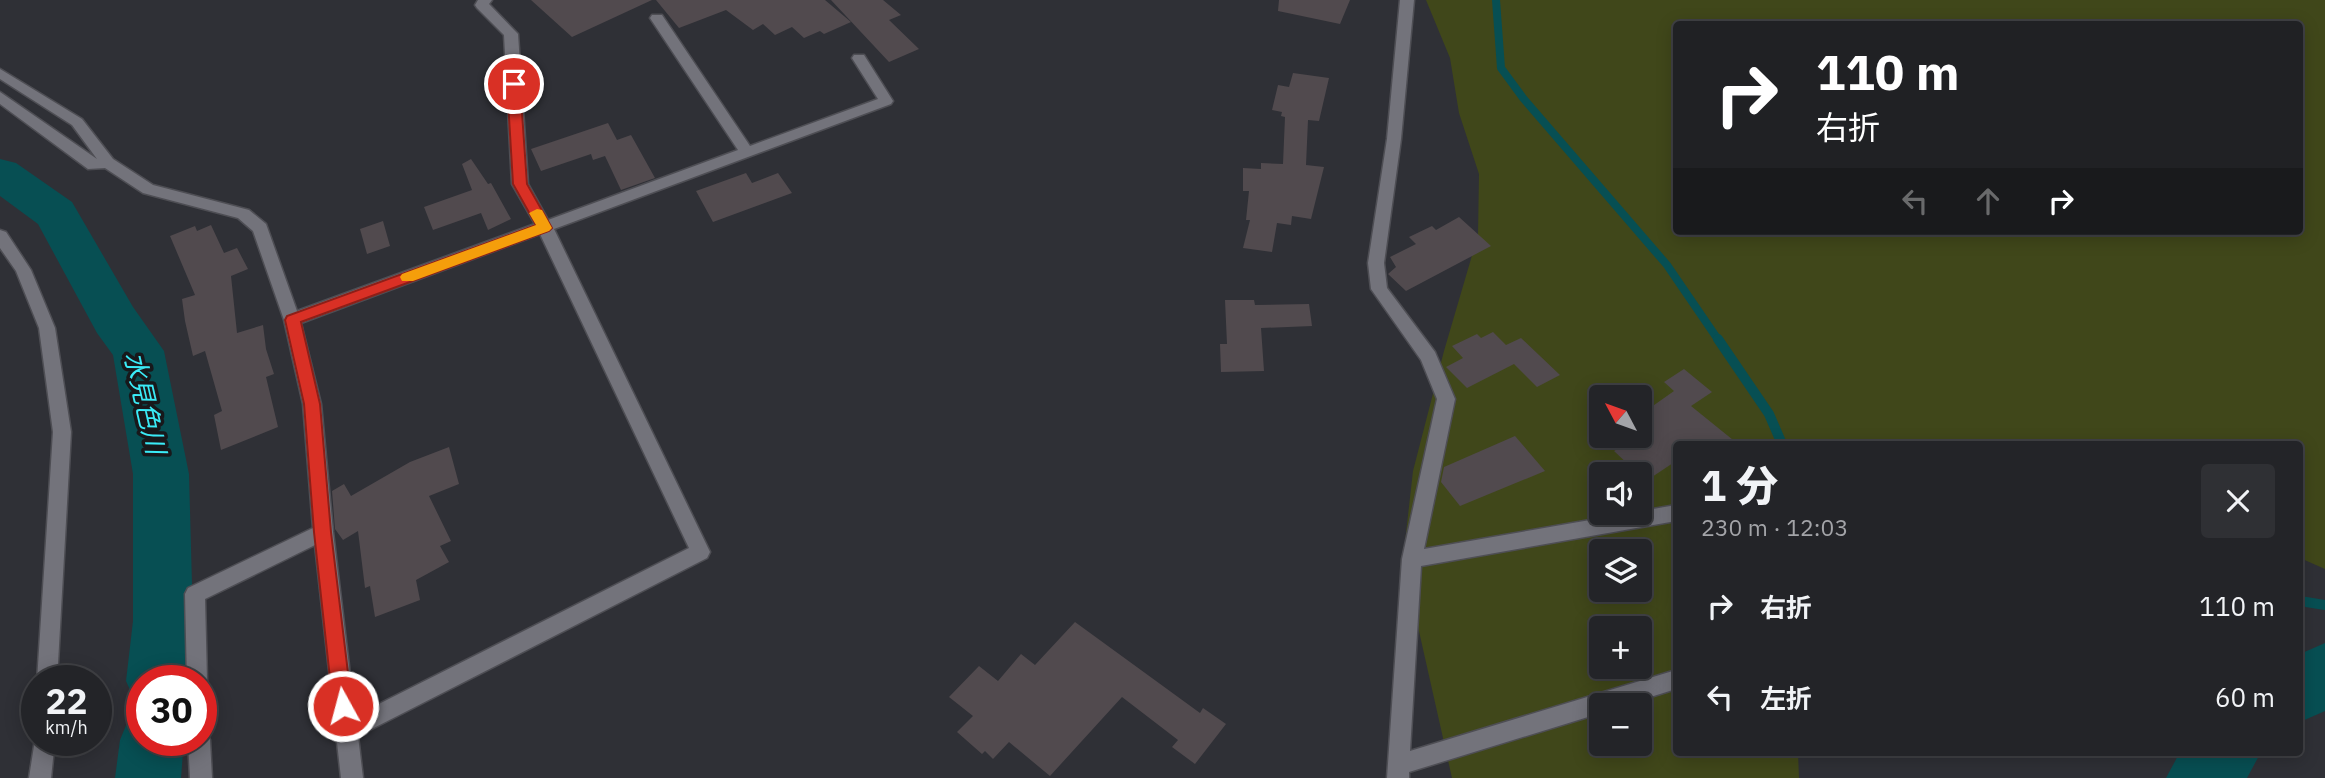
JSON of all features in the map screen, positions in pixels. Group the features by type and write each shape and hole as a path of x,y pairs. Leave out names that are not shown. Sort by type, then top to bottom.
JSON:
{"street":[{"path":"346,731 700,552 544,228 520,184 511,34 482,5 485,0"},
{"path":"1407,0 1393,151 1376,263 1379,289 1429,357 1446,399 1412,559 1398,772 1673,681"},
{"path":"657,18 747,152"},
{"path":"292,320 886,101 859,58"},
{"path":"0,73 77,122 108,163 148,189 243,214 260,228 292,320 312,404 323,532 352,778"},
{"path":"0,97 93,164 108,163"},
{"path":"0,236 23,270 47,328 62,432 48,665"},
{"path":"1412,559 1673,514"},
{"path":"197,665 195,594 323,532"},
{"path":"40,778 42,756"},
{"path":"200,756 201,778"}],"green space":[{"path":"1426,0 2325,0 2325,569 2303,559 2303,441 1673,441 1673,756 1798,756 1799,778 1452,778 1403,560 1413,471 1478,235 1479,174 1459,113 1450,58"}],"building":[{"path":"531,0 652,0 572,37"},
{"path":"656,0 825,0 851,22 824,34 820,31 804,38 792,27 775,35 763,24 753,30 726,10 679,28"},
{"path":"831,0 883,0 901,15 889,20 919,49 889,62"},
{"path":"1279,0 1350,0 1340,24 1278,11"},
{"path":"1293,73 1329,78 1319,121 1308,120 1306,165 1324,167 1311,219 1292,216 1291,225 1277,223 1272,252 1243,248 1250,220 1246,220 1249,191 1243,191 1243,168 1261,169 1261,163 1283,164 1285,117 1281,116 1282,112 1272,110 1278,85 1289,87"},
{"path":"608,123 617,140 631,135 655,178 621,190 605,156 593,160 591,154 541,171 531,149"},
{"path":"471,159 488,184 491,183 511,219 488,230 481,213 433,230 424,207 472,190 462,164"},
{"path":"746,173 752,183 778,173 792,193 713,222 696,191"},
{"path":"1459,217 1491,246 1406,291 1388,274 1396,267 1390,257 1416,244 1409,237 1432,226 1436,230"},
{"path":"383,221 390,246 367,254 360,229"},
{"path":"211,225 224,253 237,248 248,269 231,276 237,333 263,325 266,349 274,374 266,377 278,427 221,450 214,415 222,411 205,351 193,356 185,321 182,299 195,295 170,236 195,226 197,231"},
{"path":"1225,300 1254,300 1255,305 1309,304 1312,326 1261,328 1264,371 1221,372 1220,344 1227,344"},
{"path":"1493,332 1506,345 1521,338 1560,375 1537,387 1514,364 1467,388 1446,367 1463,358 1452,346 1477,334 1481,338"},
{"path":"1684,369 1712,392 1691,406 1734,441 1673,441 1673,463 1652,477 1652,462 1626,462 1614,451 1619,448 1652,448 1652,407 1674,391 1664,382"},
{"path":"1515,436 1545,471 1460,506 1441,482 1444,467"},
{"path":"449,447 459,484 429,496 451,541 440,546 449,562 416,580 420,600 375,617 370,586 365,588 358,531 343,540 335,529 332,491 344,484 351,496 410,462"},
{"path":"1075,622 1200,713 1203,708 1226,724 1195,764 1172,747 1178,740 1122,697 1050,776 1009,742 993,759 985,751 982,754 957,732 973,716 949,697 979,666 998,681 1021,654 1035,665"}],"waterway":[{"path":"1496,0 1501,68 1523,98 1667,265 1719,341"},
{"name":"水見色川","path":"0,174 56,213 115,320 138,351 161,474 163,621 159,665"},
{"path":"1718,339 1769,414 1781,441"},
{"path":"2303,601 2325,605"},
{"name":"水見色川","path":"2303,690 2325,671"},
{"name":"水見色川","path":"148,778 150,756"},
{"name":"水見色川","path":"2199,778 2224,756"}],"slow traffic":[{"path":"408,277 544,228 537,213"}],"route":[{"path":"343,706 323,532 312,404 292,320 544,228 520,184 514,84"}]}
